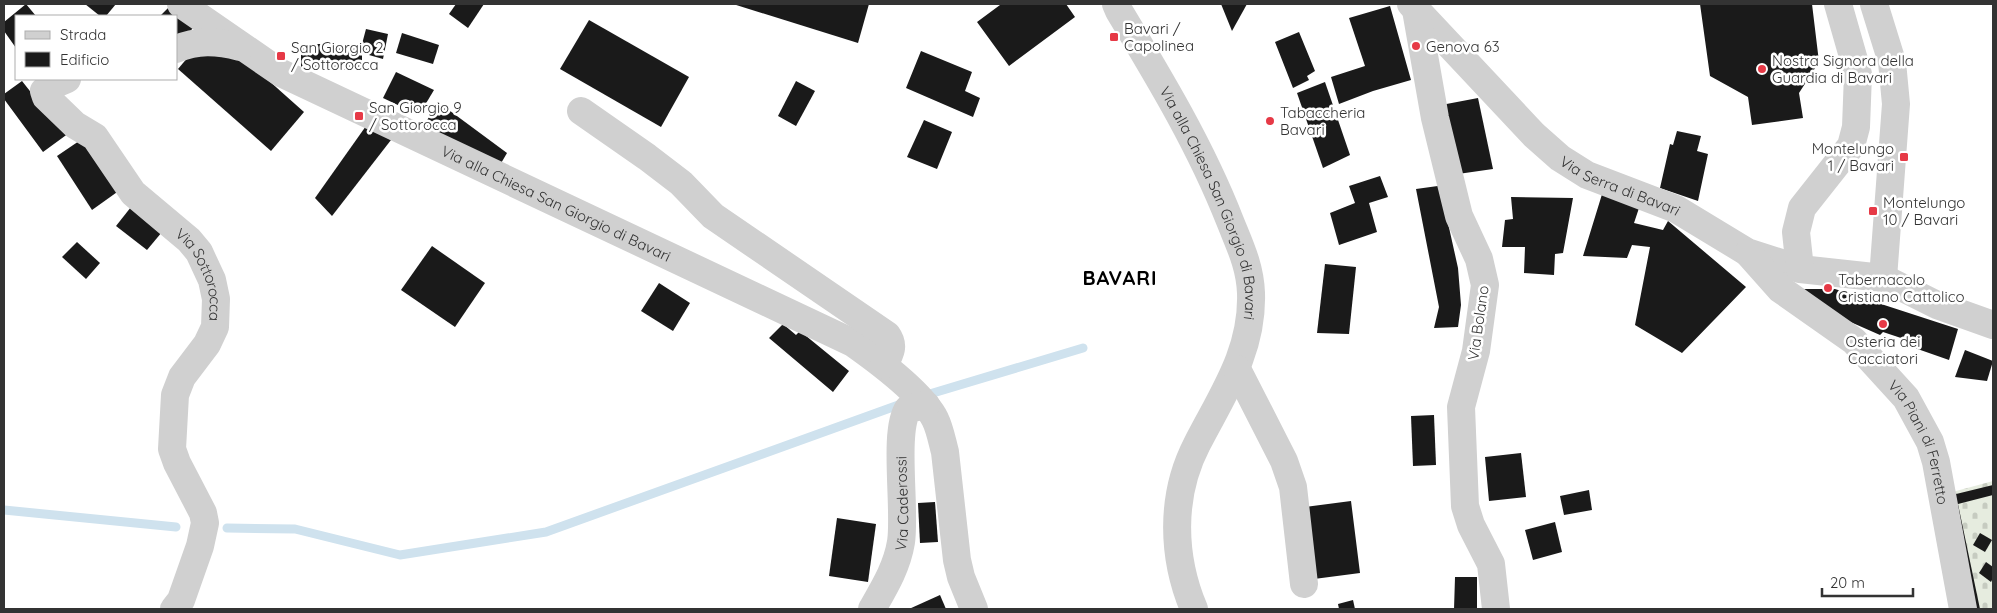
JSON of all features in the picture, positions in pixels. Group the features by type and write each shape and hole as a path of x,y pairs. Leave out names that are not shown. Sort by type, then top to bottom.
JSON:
{"street":[{"name":"Via alla Chiesa San Giorgio di Bavari","path":"182,4 281,73 853,343 884,365 926,405 935,419 945,452 957,560 963,584 974,609"},
{"name":"Via alla Chiesa San Giorgio di Bavari","path":"1116,4 1162,83 1214,181 1249,270 1251,295 1244,350 1228,389 1196,446 1185,474 1180,497 1176,527 1178,560 1184,587 1194,609"},
{"path":"1800,269 1796,232 1802,208 1851,146 1856,127 1858,74 1838,4"},
{"path":"1874,4 1892,62 1896,104 1883,278 1937,305 1993,325"},
{"name":"Via Serra di Bavari","path":"1413,7 1534,135 1560,158 1588,175 1676,209 1747,252 1800,269 1883,278"},
{"name":"Via Bolano","path":"1413,7 1435,118 1459,216 1479,259 1485,285 1476,351 1461,407 1465,506 1470,524 1491,564 1496,609"},
{"path":"178,48 190,43 219,42 244,48"},
{"name":"Via Sottorocca","path":"65,80 48,87 44,91 46,97 75,125 94,137 133,193 189,240 199,252 208,269 213,285 216,310 215,327 207,344 182,377 175,395 172,449 177,463 203,513 205,523 203,538 181,600 174,609"},
{"path":"582,111 681,183 713,216 888,335 892,342 891,351 884,365"},
{"name":"Via Piani di Ferretto","path":"1747,252 1780,289 1854,341 1906,398 1919,419 1930,442 1936,462 1963,609"},
{"path":"1237,369 1284,461 1293,487 1304,584"},
{"name":"Via Caderossi","path":"872,609 890,580 901,544 903,513 901,432 903,416 908,409 926,405"}],"green space":[{"path":"1993,481 1993,609 1970,609 1945,494"}],"building":[{"path":"26,4 35,15 15,15 15,47 4,31 4,22"},
{"path":"85,4 116,4 107,15 99,15"},
{"path":"456,4 484,4 468,28 449,14"},
{"path":"733,4 869,4 858,43"},
{"path":"998,4 1066,4 1075,17 1009,66 977,22 1000,5"},
{"path":"1221,4 1247,4 1232,31"},
{"name":"Nostra Signora della Guardia di Bavari","path":"1700,4 1812,4 1819,62 1799,93 1803,118 1752,125 1748,97 1710,76"},
{"path":"171,5 194,27 178,44 178,15 161,15"},
{"path":"1390,6 1411,80 1373,91 1339,104 1331,77 1365,66 1349,18"},
{"path":"589,20 689,77 661,127 560,69"},
{"path":"366,29 388,34 383,59 362,53 362,70 301,70 301,44 362,44"},
{"path":"1299,32 1315,71 1307,76 1309,80 1293,88 1275,42"},
{"path":"402,33 439,45 433,64 396,53"},
{"path":"194,50 241,56 304,112 271,151 178,69"},
{"path":"921,51 972,72 965,91 980,98 973,117 906,88"},
{"path":"396,72 434,90 419,115 383,98"},
{"path":"22,81 37,100 69,133 43,152 4,99 4,94"},
{"path":"796,81 815,91 796,126 778,116"},
{"path":"1325,82 1350,155 1323,168 1297,93"},
{"path":"1478,98 1493,169 1451,175 1436,106"},
{"path":"438,102 507,153 500,165 423,127"},
{"path":"924,120 952,132 937,169 907,157"},
{"path":"366,126 391,140 332,216 315,198"},
{"path":"1677,131 1701,136 1697,151 1708,154 1698,201 1660,188 1670,144 1673,145"},
{"path":"85,137 120,190 92,210 57,156"},
{"path":"1380,176 1388,197 1369,203 1377,232 1339,245 1330,213 1355,203 1349,186"},
{"path":"1445,185 1446,214 1458,268 1461,305 1458,327 1434,328 1439,307 1416,189"},
{"path":"1603,191 1640,205 1634,223 1663,230 1668,221 1746,287 1682,353 1635,325 1650,247 1632,245 1627,258 1583,256"},
{"path":"1511,197 1573,198 1563,253 1555,254 1554,275 1524,273 1525,247 1502,247 1505,220 1513,219"},
{"path":"131,207 162,232 147,250 116,226"},
{"path":"77,242 100,263 86,279 62,257"},
{"path":"432,246 485,283 455,327 401,290"},
{"path":"1325,264 1356,267 1349,334 1317,333"},
{"path":"659,283 690,303 673,331 641,311"},
{"path":"1800,289 1835,289 1958,329 1949,360 1909,346 1910,341 1883,332 1880,335 1796,298"},
{"path":"783,324 796,335 800,331 849,371 833,392 769,338"},
{"path":"1965,350 1993,361 1987,381 1955,377"},
{"path":"1434,415 1436,465 1413,466 1411,416"},
{"path":"1521,453 1526,497 1489,501 1485,457"},
{"path":"1993,485 1993,495 1958,504 1980,609 1971,609 1948,496"},
{"path":"1589,490 1592,510 1564,515 1560,496"},
{"path":"1351,501 1360,573 1314,579 1305,507"},
{"path":"935,502 938,542 920,543 918,503"},
{"path":"837,518 876,524 868,582 829,576"},
{"path":"1555,522 1562,552 1533,560 1525,530"},
{"path":"1980,533 1992,540 1985,552 1973,545"},
{"path":"1986,562 1993,567 1991,582 1979,573"},
{"path":"1455,577 1477,577 1477,609 1454,609"},
{"path":"940,595 946,609 909,609"},
{"path":"1353,600 1355,609 1339,609 1338,604"}],"waterway":[{"path":"923,396 1083,348"},
{"path":"227,528 295,529 400,555 546,532 904,403"},
{"path":"4,510 176,527"}],"place":[{"name":"Bavari / Capolinea","path":"1114,37"},
{"name":"Genova 63","path":"1416,46"},
{"name":"San Giorgio 2 / Sottorocca","path":"281,56"},
{"name":"Nostra Signora della Guardia di Bavari","path":"1762,69"},
{"name":"San Giorgio 9 / Sottorocca","path":"359,116"},
{"name":"Tabaccheria Bavari","path":"1270,121"},
{"name":"Montelungo 1 / Bavari","path":"1904,157"},
{"name":"Montelungo 10 / Bavari","path":"1873,211"},
{"name":"Tabernacolo Cristiano Cattolico","path":"1828,288"},
{"name":"Osteria dei Cacciatori","path":"1883,324"}],"district":[{"name":"BAVARI","path":"1120,277"}]}
